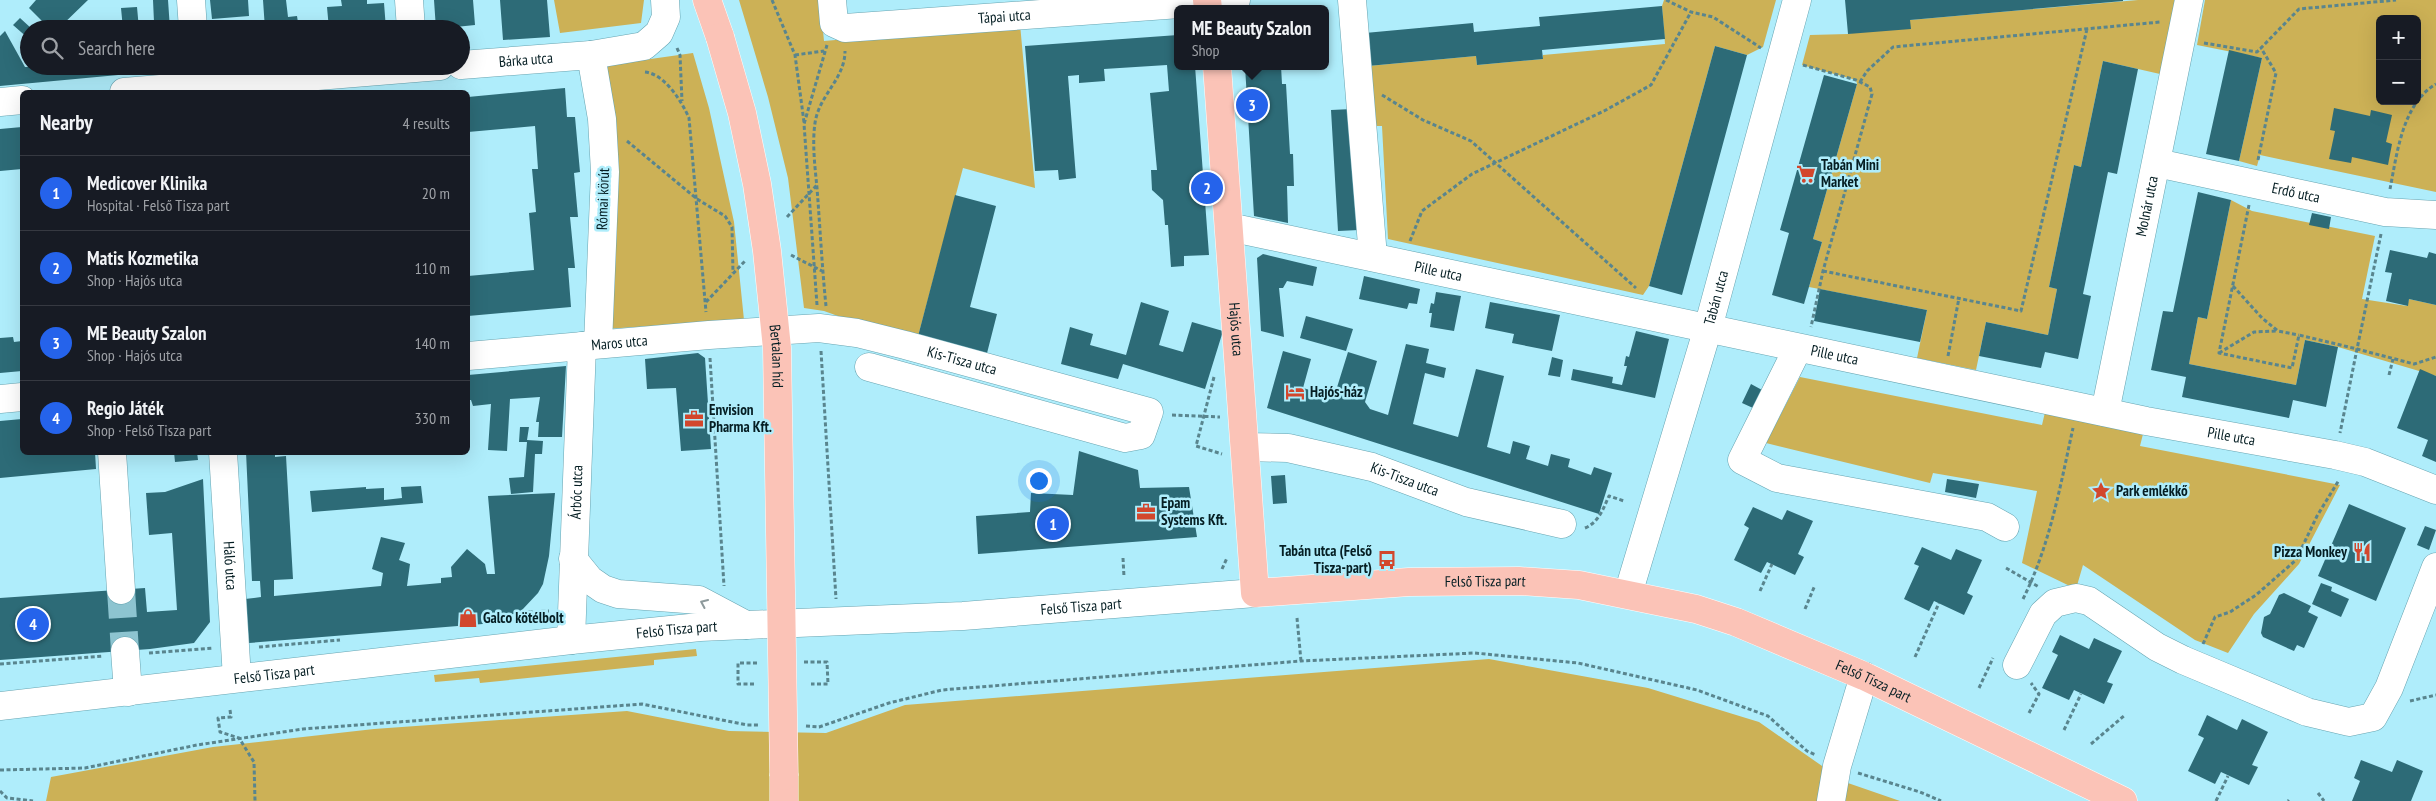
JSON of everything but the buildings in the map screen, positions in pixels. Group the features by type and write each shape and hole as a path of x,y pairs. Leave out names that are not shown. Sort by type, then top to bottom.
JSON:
{"main road":[{"name":"Bertalan híd","path":"706,0 720,37 742,113 757,184 767,251 777,348 784,801"},
{"name":"Hajós utca","path":"1217,70 1229,226 1237,451 1255,593"},
{"name":"Felső Tisza part","path":"1255,593 1409,582 1470,580 1579,585 1696,609 1736,622 1864,676 2122,801"}],"street":[{"path":"191,0 192,20"},
{"path":"409,0 410,20"},
{"name":"Tápai utca","path":"837,17 1073,5 1207,4 1236,0"},
{"path":"1352,0 1373,257"},
{"name":"Tabán utca","path":"1628,594 1708,328 1797,0"},
{"name":"Bárka utca","path":"470,64 591,55 644,46 659,33 666,8"},
{"name":"Molnár utca","path":"2105,412 2185,20"},
{"name":"Római körút","path":"590,345 605,172 602,119 591,55"},
{"path":"139,90 197,82 302,75"},
{"path":"0,102 20,100"},
{"name":"Erdő utca","path":"2157,163 2386,212 2436,215"},
{"name":"Pille utca","path":"1229,226 2105,412 2335,455 2365,462 2436,490"},
{"name":"Kis-Tisza utca","path":"772,330 824,328 856,333 1149,412"},
{"name":"Maros utca","path":"470,356 772,330"},
{"name":"Árbóc utca","path":"571,640 573,560 590,345"},
{"path":"1802,348 1742,460 1777,478 1987,517 2005,527"},
{"path":"869,367 1125,438 1141,435 1149,412"},
{"path":"0,399 20,397"},
{"name":"Kis-Tisza utca","path":"1237,451 1288,448 1372,467 1466,502 1562,524"},
{"path":"112,455 121,590"},
{"name":"Háló utca","path":"223,455 237,646 237,678"},
{"path":"573,560 590,580 603,589 618,594 699,600 747,626"},
{"path":"2014,666 2043,614 2055,603 2076,598 2089,601 2158,647 2194,666 2307,712 2349,722 2373,718 2389,688 2436,567"},
{"name":"Felső Tisza part","path":"0,706 571,640 700,627 963,616 1255,593"},
{"path":"126,653 128,692"},
{"path":"1831,801 1837,766 1864,676"}],"path":[{"path":"772,0 795,55 804,124 824,328"},
{"path":"1666,0 1691,12 1713,17 1781,60 1860,82 1870,87 1872,94 1802,348"},
{"path":"1860,82 1867,71 1893,47 2185,20 2257,52 2299,9 2396,0"},
{"path":"666,8 680,54 682,102"},
{"path":"1402,263 1422,211 1472,174 1604,111 1651,85 1691,12"},
{"path":"804,124 824,51 837,17"},
{"path":"836,600 824,328 814,158 814,124 818,109 842,72 845,62 837,17"},
{"path":"1823,271 2021,312 2087,29"},
{"path":"2219,353 2276,73 2262,48"},
{"path":"795,55 824,51"},
{"path":"602,119 698,199 725,216 732,227 733,273 705,302 698,199 689,118 682,102 668,85 649,72 640,71"},
{"path":"1358,80 1423,120 1471,141 1638,289"},
{"path":"2194,666 2215,617 2230,612 2256,595 2296,560 2317,516 2342,476 2335,455 2397,155 2408,117 2426,90 2436,84"},
{"path":"2233,286 2278,331"},
{"path":"1944,378 1959,298"},
{"path":"2219,353 2254,332 2278,331 2414,364 2436,358"},
{"path":"709,335 725,594"},
{"path":"2219,353 2292,368 2299,335"},
{"path":"2389,375 2394,358"},
{"path":"1209,396 1196,446 1237,451"},
{"path":"2018,608 2031,582 2053,523 2078,406"},
{"path":"1149,412 1204,418"},
{"path":"1562,524 1584,529 1593,524 1600,515 1609,496 1624,500"},
{"path":"1123,558 1124,577"},
{"path":"1760,591 1772,564"},
{"path":"2006,568 2031,582 2055,603"},
{"path":"1805,609 1815,585"},
{"path":"1915,657 1939,604"},
{"path":"498,626 528,612 572,610"},
{"path":"1298,618 1301,660"},
{"path":"0,664 126,653 347,640"},
{"path":"801,726 819,727 889,703 942,690 1301,660 1475,653 1578,663 1697,690 1768,716 1807,751 1837,766 1920,792 1941,801"},
{"path":"803,656 803,662 827,662 828,684 811,684"},
{"path":"754,684 738,684 738,663 762,663 762,657"},
{"path":"1979,688 2014,666 2036,688 2039,694 2029,713"},
{"path":"2064,730 2082,694"},
{"path":"0,770 86,768 238,738 304,729 642,704 747,725 765,726"},
{"path":"230,710 231,717 218,718 220,732 238,738 254,762 255,801"},
{"path":"2091,744 2125,715"},
{"path":"2216,801 2228,776"},
{"path":"0,791 7,798 33,801"},
{"path":"2318,793 2324,801"}],"shaded area":[{"path":"554,0 644,0 641,23 560,33"},
{"path":"739,0 820,0 824,41 1020,24 1035,188 963,168 916,344 824,311 804,308 788,178 768,97"},
{"path":"1664,0 1776,0 1763,47 1747,55 1715,46 1649,286 1643,295 1388,239 1382,126 1375,126 1368,66 1476,56 1477,65 1543,59 1543,55 1665,44 1662,6"},
{"path":"2138,0 2175,0 2160,74 2103,61 2081,167 2074,165 2049,287 2057,289 2048,335 1986,322 1976,370 1917,358 1927,310 1809,287 1822,242 1813,239 1857,84 1856,80 1802,65 1810,35 1848,34 1910,20"},
{"path":"2205,0 2436,0 2436,192 2260,155 2257,166 2239,161 2262,58 2197,45"},
{"path":"693,53 709,108 734,222 744,320 605,329 601,66"},
{"path":"2231,200 2252,211 2375,236 2362,299 2407,306 2409,299 2436,305 2436,376 2338,347 2305,340 2296,385 2189,364 2198,317 2207,319"},
{"path":"1800,377 2042,425 2046,408 2144,430 2140,446 2340,485 2299,564 2254,614 2228,653 2195,640 2083,565 2076,589 2022,563 2037,491 1933,473 1930,483 1766,443"},
{"path":"696,649 697,656 654,660 654,665 480,683 479,678 435,682 434,675"},
{"path":"1489,659 1648,688 1759,722 1845,782 1900,801 46,801 51,777 213,747 374,729 627,711 729,731 826,733 905,705"}],"tunnel":[{"path":"121,590 125,651"}],"place":[{"name":"ME Beauty Szalon","path":"1252,105"},
{"name":"Tabán Mini Market","path":"1806,174"},
{"name":"Matis Kozmetika","path":"1207,188"},
{"name":"Hajós-ház","path":"1295,392"},
{"name":"Envision Pharma Kft.","path":"694,419"},
{"name":"Park emlékkő","path":"2101,491"},
{"name":"Epam Systems Kft.","path":"1146,512"},
{"name":"Medicover Klinika","path":"1053,524"},
{"name":"Pizza Monkey","path":"2362,552"},
{"name":"Tabán utca (Felső Tisza-part)","path":"1387,560"},
{"name":"Galco kötélbolt","path":"468,618"},
{"name":"Regio Játék","path":"33,624"}]}
